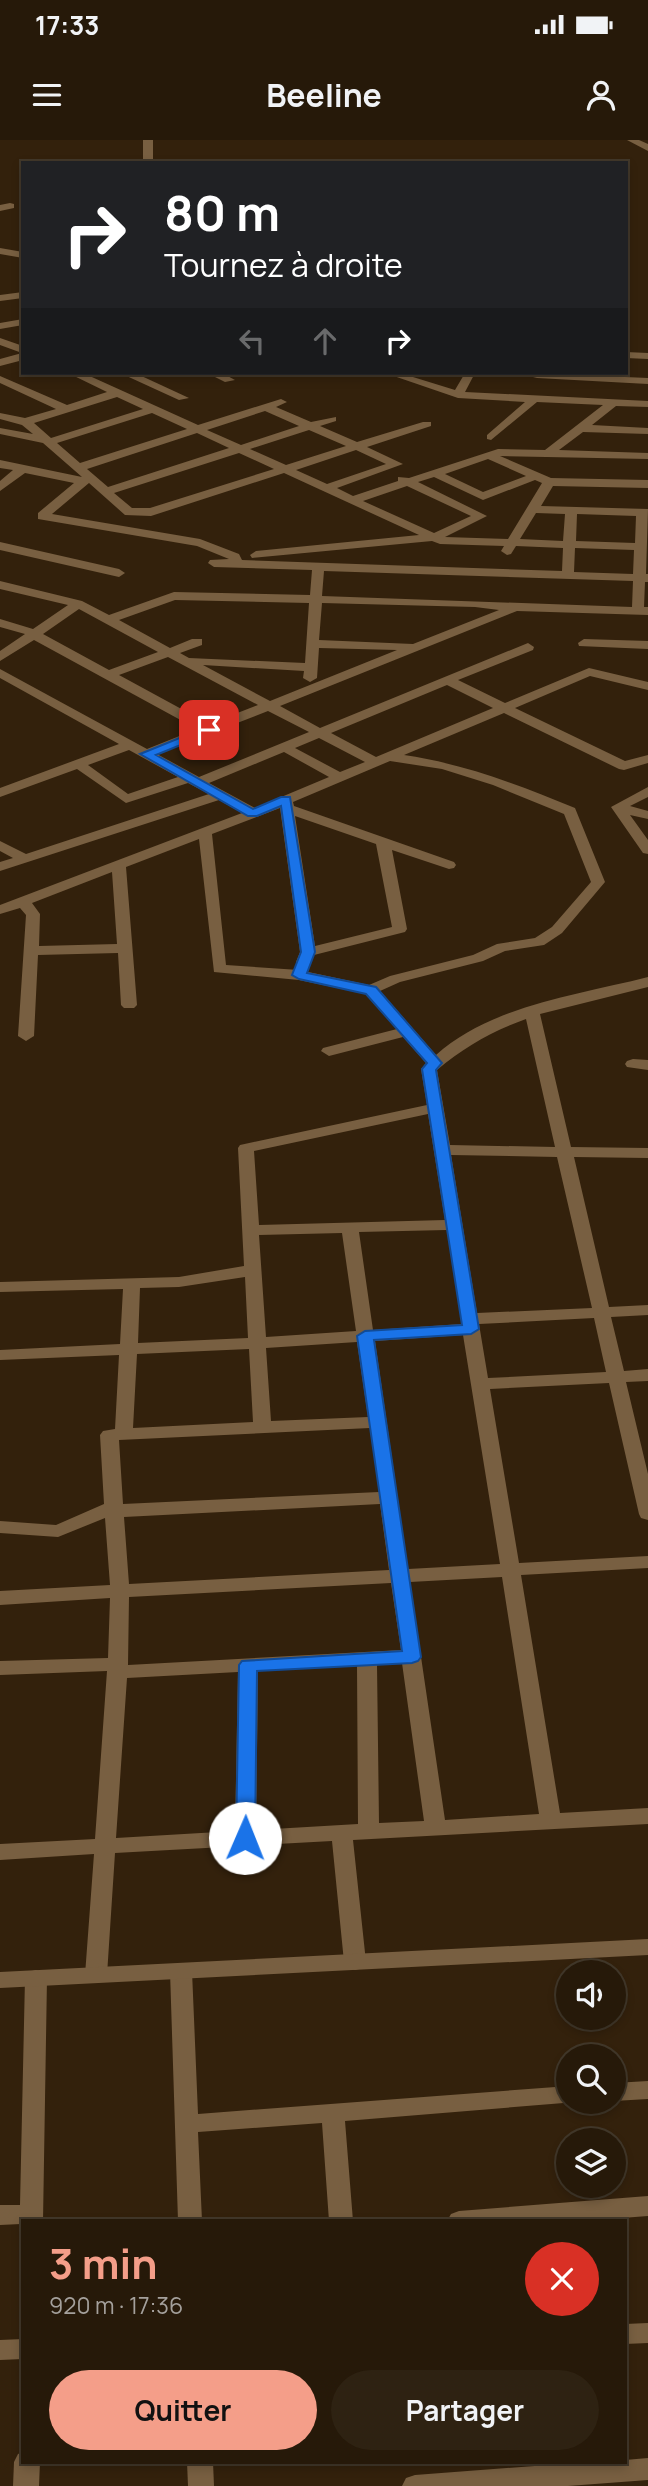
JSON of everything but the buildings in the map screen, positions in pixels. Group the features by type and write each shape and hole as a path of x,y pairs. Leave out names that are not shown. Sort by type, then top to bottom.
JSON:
{"street":[{"path":"148,140 148,161"},
{"path":"632,140 648,148"},
{"path":"0,251 21,255"},
{"path":"0,298 21,295"},
{"path":"0,326 21,322"},
{"path":"2,340 21,348"},
{"path":"628,355 648,356"},
{"path":"0,363 21,357"},
{"path":"78,375 434,537 481,516 382,469"},
{"path":"130,375 183,398"},
{"path":"218,375 229,380"},
{"path":"396,375 458,395 648,404"},
{"path":"458,395 469,375"},
{"path":"491,436 529,400 537,375"},
{"path":"602,375 648,381"},
{"path":"0,379 66,410"},
{"path":"26,422 117,393"},
{"path":"78,467 281,402"},
{"path":"547,454 613,403"},
{"path":"266,407 397,464 326,488"},
{"path":"0,431 47,441 153,409"},
{"path":"0,416 26,422 78,467 87,480 129,512"},
{"path":"105,492 332,419"},
{"path":"109,528 129,512 151,512 427,424"},
{"path":"580,428 648,431"},
{"path":"353,500 498,452 648,456"},
{"path":"488,455 553,482 648,484"},
{"path":"509,548 553,482 591,455"},
{"path":"0,464 87,480"},
{"path":"1,486 22,468"},
{"path":"433,473 483,496 536,476"},
{"path":"87,480 42,516 200,543 235,560 318,566 644,578"},
{"path":"108,620 174,596 475,603 486,606 643,611 644,578 640,547 645,513 533,509"},
{"path":"568,575 571,510"},
{"path":"214,563 434,537 509,548 570,545 640,547"},
{"path":"388,569 393,541"},
{"path":"0,546 120,573"},
{"path":"309,690 318,566"},
{"path":"0,585 78,604 319,733 381,760 444,765 498,782 570,811 598,882 557,930 539,942 502,947 478,958 395,979 371,990 299,975 219,969 205,831"},
{"path":"0,657 78,604"},
{"path":"146,754 519,607"},
{"path":"0,623 34,634 209,730"},
{"path":"108,675 197,642"},
{"path":"584,643 648,645"},
{"path":"313,644 418,647"},
{"path":"78,764 126,799 193,780 284,747 528,647"},
{"path":"185,661 311,667"},
{"path":"0,910 253,813 287,804 339,777 589,672 648,686"},
{"path":"0,673 253,813"},
{"path":"447,680 624,766 648,759"},
{"path":"0,793 130,745"},
{"path":"284,747 339,777"},
{"path":"618,807 648,791"},
{"path":"0,867 220,795"},
{"path":"287,804 449,865"},
{"path":"287,804 308,952 299,975"},
{"path":"618,807 648,815"},
{"path":"618,807 648,850"},
{"path":"308,952 400,929 383,842"},
{"path":"0,845 25,859"},
{"path":"119,864 129,1004"},
{"path":"22,901 33,914 26,1036"},
{"path":"31,951 125,948"},
{"path":"551,1821 429,1069 445,1053 498,1025 532,1012 648,982"},
{"path":"371,990 435,1063"},
{"path":"532,1012 648,1514"},
{"path":"330,1051 407,1031"},
{"path":"262,1428 246,1148 435,1108"},
{"path":"442,1150 648,1153"},
{"path":"250,1230 454,1225"},
{"path":"350,1228 436,1828"},
{"path":"0,1287 179,1282 253,1270"},
{"path":"124,1434 132,1284"},
{"path":"0,1355 365,1336 470,1324 648,1310"},
{"path":"480,1384 648,1375"},
{"path":"96,1975 103,1846 118,1668 120,1591 109,1435 378,1422"},
{"path":"0,1527 58,1531 114,1509 388,1498"},
{"path":"0,1604 0,1598 648,1562"},
{"path":"0,1668 248,1665 412,1657"},
{"path":"367,1659 369,1832"},
{"path":"245,1838 248,1665"},
{"path":"0,1852 648,1816"},
{"path":"342,1833 355,1962"},
{"path":"0,1980 648,1947"},
{"path":"181,1971 190,2219"},
{"path":"0,2215 31,2217 36,1978"},
{"path":"626,2091 648,2090"},
{"path":"187,2124 556,2096"},
{"path":"333,2113 341,2219"},
{"path":"484,2219 648,2206"},
{"path":"627,2334 648,2333"},
{"path":"0,2350 21,2349"},
{"path":"26,2486 27,2464"},
{"path":"200,2464 201,2486"},
{"path":"415,2486 648,2469"}],"route":[{"path":"209,730 146,754 253,813 286,800 308,952 299,975 371,990 435,1063 429,1069 471,1329 365,1336 412,1657 248,1665 245,1838"}]}
